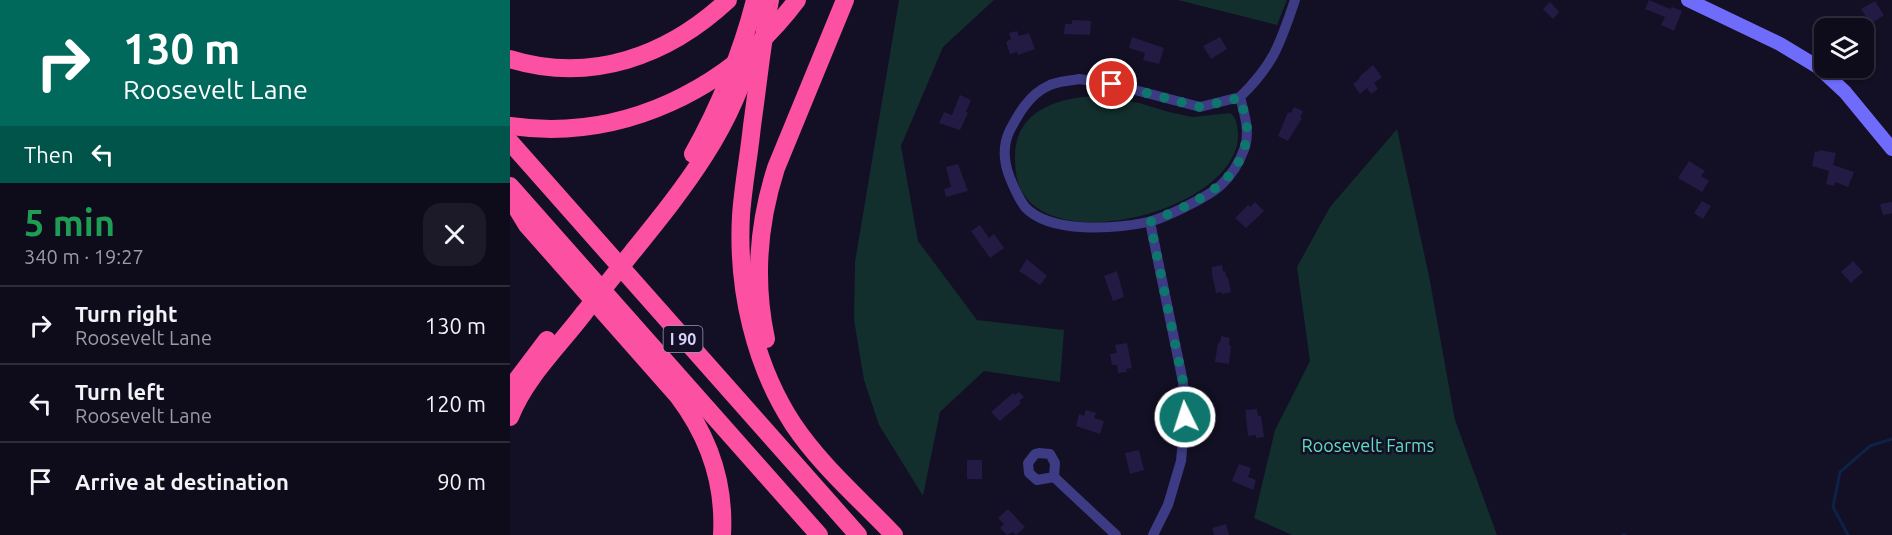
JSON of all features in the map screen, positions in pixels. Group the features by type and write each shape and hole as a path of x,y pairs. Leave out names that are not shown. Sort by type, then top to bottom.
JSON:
{"highway":[{"path":"510,59 564,68 599,65 635,58 660,49 684,36 704,22 728,0"},
{"path":"631,246 675,183 701,139 721,97 750,18 754,0"},
{"path":"510,388 581,309 631,246 688,181 727,120 745,76 765,0"},
{"path":"770,0 741,217 746,303 763,364 789,417 807,443 838,478 894,535"},
{"path":"510,126 545,129 595,126 636,116 668,104 706,84 747,54 780,22 797,0"},
{"path":"845,0 772,182 762,228 759,276 762,318 784,392 806,430 858,497"},
{"name":"I 90","path":"510,142 858,535"},
{"name":"I 90","path":"510,186 819,535"},
{"path":"510,198 527,225 678,396 698,425 708,446 718,480 723,517 722,535"},
{"path":"510,417 522,394 581,309"}],"street":[{"path":"1240,98 1247,127 1245,146 1234,170 1220,186 1150,222 1079,228 1042,219 1026,207 1014,188 1004,162 1008,135 1023,105 1048,85 1079,79 1112,84 1200,107 1240,98 1260,79 1272,62 1295,0"},
{"path":"1688,0 1780,44 1818,67 1845,92 1892,149"},
{"path":"1150,222 1183,382 1185,417 1181,461 1168,505 1153,535"},
{"path":"1054,477 1116,535"}],"green space":[{"path":"899,0 994,0 943,47 901,146 918,241 977,320 1064,330 1060,382 984,371 940,412 923,496 879,425 864,380 854,320 855,262"},
{"path":"1178,0 1287,0 1277,25"},
{"path":"1095,96 1139,103 1192,117 1230,113 1235,119 1238,133 1231,160 1209,184 1178,203 1140,216 1102,222 1066,220 1037,208 1019,185 1016,175 1017,142 1022,129 1030,118 1053,104"},
{"name":"Roosevelt Farms","path":"1397,129 1429,276 1455,420 1497,535 1292,535 1254,518 1275,430 1310,361 1297,267 1330,207"}],"building":[{"path":"1649,0 1670,9 1672,7 1682,11 1674,31 1661,25 1665,17 1645,9"},
{"path":"1875,1 1884,15 1874,22 1874,18 1867,18 1861,9"},
{"path":"1550,2 1559,12 1553,19 1543,9"},
{"path":"1072,20 1091,21 1090,35 1064,34 1065,24 1072,24"},
{"path":"1017,31 1019,36 1029,33 1035,49 1018,55 1017,52 1010,54 1006,42 1011,39 1009,33"},
{"path":"1132,37 1164,48 1159,64 1143,60 1145,53 1129,48"},
{"path":"1220,37 1227,49 1211,59 1203,46"},
{"path":"1373,65 1382,77 1374,83 1378,89 1371,94 1367,88 1360,94 1353,84"},
{"path":"960,95 971,100 960,130 939,123 944,112 952,115"},
{"path":"1294,107 1303,111 1300,117 1302,118 1288,141 1278,136 1288,112 1291,113"},
{"path":"1819,150 1836,153 1833,165 1854,172 1848,187 1835,182 1834,186 1826,184 1829,171 1812,166 1815,151 1819,152"},
{"path":"1689,161 1705,171 1701,176 1709,181 1702,192 1678,178"},
{"path":"958,164 968,191 946,197 944,189 951,187 946,167"},
{"path":"1702,201 1711,206 1703,219 1694,213"},
{"path":"1255,202 1264,211 1246,228 1235,218 1248,205 1250,207"},
{"path":"1892,202 1892,213 1883,215 1880,204"},
{"path":"980,225 989,238 994,234 1004,248 990,258 971,231"},
{"path":"1027,259 1047,276 1040,285 1019,271"},
{"path":"1853,261 1863,272 1851,283 1841,272"},
{"path":"1222,265 1223,272 1225,271 1228,277 1231,292 1222,294 1222,292 1216,293 1212,267"},
{"path":"1117,271 1124,297 1113,301 1104,276"},
{"path":"1221,336 1230,338 1229,364 1215,362"},
{"path":"1127,343 1132,368 1126,369 1127,372 1118,373 1117,365 1112,365 1110,354 1117,353 1115,345"},
{"path":"1019,392 1024,397 1019,401 1021,403 1000,421 991,412 1013,393 1015,395"},
{"path":"1257,409 1258,416 1261,416 1264,437 1256,438 1256,435 1248,436 1246,410"},
{"path":"1086,410 1096,413 1094,418 1104,421 1100,434 1076,426 1079,414 1084,416"},
{"path":"1139,450 1144,470 1130,474 1125,453"},
{"path":"967,460 982,460 982,479 967,479"},
{"path":"1239,464 1251,468 1248,477 1256,480 1253,490 1232,481"},
{"path":"1008,509 1025,527 1016,535 1013,532 1007,535 1000,528 1004,524 998,518"},
{"path":"1226,524 1229,535 1214,535 1212,528"}],"waterway":[{"path":"1848,535 1833,507 1840,472 1870,446 1892,439"}],"route":[{"path":"1112,84 1200,107 1240,98 1247,127 1245,146 1234,170 1220,186 1150,222 1183,382 1185,417"}]}
